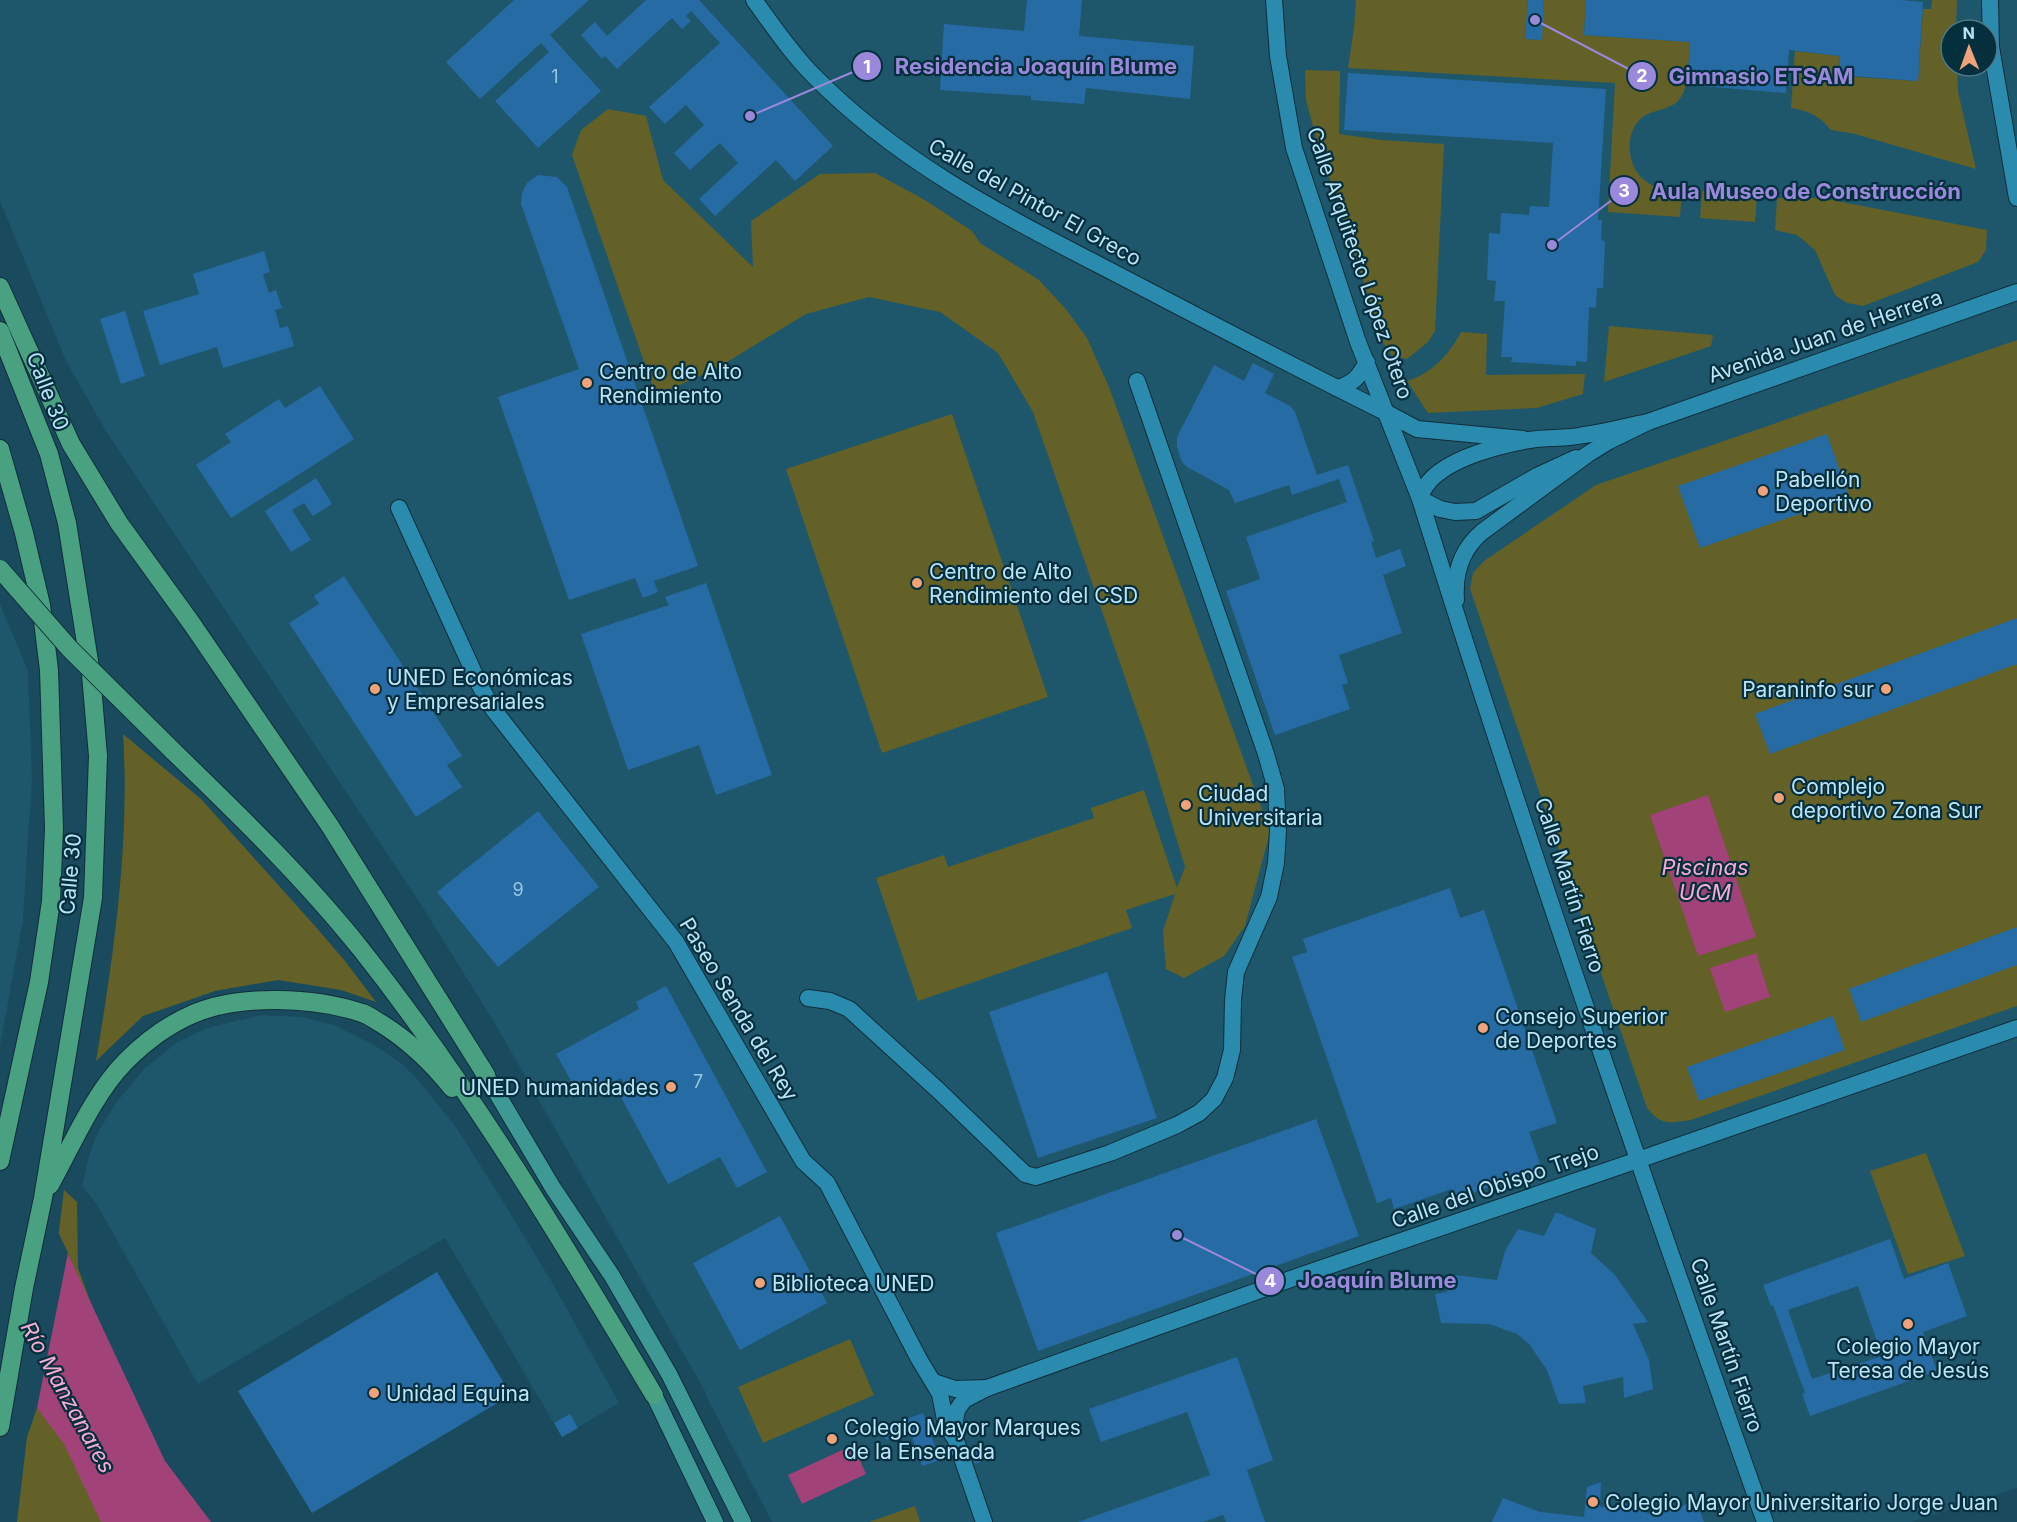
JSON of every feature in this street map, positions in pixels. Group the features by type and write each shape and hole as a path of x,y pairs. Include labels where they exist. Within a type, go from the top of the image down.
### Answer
{"highway":[{"path":"0,287 71,444 119,524 199,634 330,826 486,1075"},
{"name":"Calle 30","path":"0,331 49,454 67,523 91,674 98,756 93,898 43,1198 24,1288 0,1427"},
{"name":"Calle 30","path":"0,449 24,533 41,605 49,670 54,816 51,901 39,982 0,1161"},
{"path":"0,569 70,649 270,846 359,947 441,1054 595,1296 654,1395"},
{"path":"43,1198 98,1098 124,1062 154,1035 194,1013 243,1001 301,1000 364,1013 404,1038 440,1074 519,1175"}],"main road":[{"path":"486,1075 553,1188 612,1276 669,1374 743,1522"},
{"path":"654,1395 715,1522"}],"street":[{"name":"Calle del Pintor El Greco","path":"754,0 812,74 848,107 921,166 959,190 1042,236 1417,429 1530,440"},
{"name":"Calle Arquitecto López Otero","path":"1274,0 1278,56 1294,148 1367,363 1420,500"},
{"path":"1990,0 1991,46 2017,198"},
{"name":"Avenida Juan de Herrera","path":"1648,422 2017,292"},
{"path":"1337,388 1358,379 1367,363"},
{"path":"808,998 830,1001 849,1010 939,1091 1025,1174 1036,1177 1110,1153 1185,1121 1199,1113 1214,1099 1225,1078 1232,1050 1236,972 1269,897 1276,863 1278,831 1276,789 1266,754 1137,381"},
{"path":"1648,422 1537,476 1476,511 1455,512 1440,509 1420,500 1422,490 1429,482 1458,461 1488,450 1530,440 1584,436 1648,422"},
{"path":"1458,622 1455,592 1462,556 1470,543 1588,453"},
{"name":"Calle Martín Fierro","path":"1420,500 1458,622 1638,1160 1764,1522"},
{"name":"Paseo Senda del Rey","path":"399,508 480,686 493,709 676,942 803,1161 827,1183 919,1359 940,1394 945,1420 984,1522"},
{"name":"Calle del Obispo Trejo","path":"953,1436 957,1410 964,1401 987,1388 1302,1275 2017,1028"},
{"name":"Calle del Obispo Trejo","path":"933,1382 955,1389 987,1388"}],"shaded area":[{"name":"Ciudad Universitaria","path":"0,0 2017,0 2017,1488 1911,1522 772,1522 706,1393 497,1027 422,906 104,428 66,361 0,201"},
{"path":"1356,0 1528,0 1525,39 1541,40 1544,0 1586,0 1584,35 1690,42 1687,81 1682,95 1675,104 1644,116 1638,122 1630,138 1633,165 1643,179 1656,187 1682,190 1680,217 1608,212 1615,83 1348,68"},
{"path":"1932,0 1957,0 1956,18 1939,18 1939,78 1957,78 1958,92 1976,169 1855,134 1831,130 1814,115 1791,108 1795,51 1840,56 1839,76 1918,81 1923,9 1931,9"},
{"path":"1305,70 1340,71 1339,134 1381,140 1444,144 1435,331 1428,342 1407,359 1392,356 1383,342 1316,137 1306,100"},
{"path":"608,109 646,116 663,180 753,267 751,221 820,174 875,173 925,200 972,231 980,243 1039,280 1065,308 1087,338 1109,387 1270,832 1245,926 1224,956 1184,978 1166,969 1163,931 1175,894 1126,910 1132,928 918,1001 876,878 944,855 948,867 1094,818 1091,808 1144,790 1177,888 1185,867 1148,744 1033,412 998,353 940,312 869,297 806,314 719,367 656,396 572,155 581,130"},
{"path":"1702,191 1757,195 1755,222 1700,218"},
{"path":"1777,198 1821,198 1987,230 1986,250 1978,262 1863,306 1847,303 1835,295 1815,250 1797,235 1775,230"},
{"path":"1609,326 1713,335 1711,346 1604,382"},
{"path":"1461,332 1487,334 1486,375 1585,374 1583,394 1537,408 1428,413 1407,381 1416,378 1439,362"},
{"name":"Complejo deportivo Zona Sur","path":"2017,340 2017,1006 1691,1120 1666,1122 1657,1118 1647,1108 1470,589 1473,573 1484,561 1596,485"},
{"name":"Centro de Alto Rendimiento del CSD","path":"952,414 1048,697 882,753 786,469"},
{"path":"0,604 28,671 32,778 23,920 0,1046"},
{"path":"123,734 201,799 315,926 376,1002 341,990 278,980 215,991 143,1016 96,1061 119,898 125,775"},
{"path":"261,1015 303,1017 334,1025 379,1048 402,1064 418,1080 456,1127 501,1198 553,1284 619,1403 562,1437 445,1238 198,1384 96,1203 82,1186 89,1155 98,1132 116,1103 144,1069 176,1043 207,1028"},
{"path":"1926,1153 1965,1256 1908,1274 1870,1171"},
{"path":"64,1190 77,1202 78,1268 109,1352 165,1473 204,1522 17,1522 27,1437 37,1408"},
{"path":"850,1339 874,1395 763,1443 738,1387"},
{"path":"915,1506 920,1522 869,1522"}],"water":[{"name":"Piscinas UCM","path":"1708,795 1756,937 1698,956 1650,815"},
{"path":"1756,953 1770,997 1725,1012 1710,968"},
{"name":"Río Manzanares","path":"0,1109 165,1461 211,1522 101,1522 64,1444 0,1358"},
{"path":"853,1445 866,1474 802,1504 788,1475"}],"pier":[{"path":"0,1109 68,1253 37,1408 0,1358"}],"building":[{"path":"514,0 589,0 550,35 601,91 538,148 495,101 549,52 541,43 480,99 446,62"},
{"path":"646,0 699,0 833,146 795,181 776,160 715,216 699,199 738,163 720,143 690,170 674,153 704,125 686,105 665,124 649,107 720,43 691,11 686,16 691,21 682,29 672,18 617,69 605,56 602,59 581,35 595,22 607,36"},
{"path":"1027,0 1082,0 1079,36 1194,46 1190,99 1086,88 1084,104 1031,100 1031,96 940,90 944,24 1024,31"},
{"path":"1528,0 1544,0 1542,40 1525,39"},
{"path":"1586,0 1901,0 1923,2 1918,81 1839,75 1840,56 1789,50 1786,93 1687,85 1690,42 1584,35"},
{"path":"1348,73 1606,89 1598,220 1602,220 1601,240 1605,241 1603,288 1597,288 1596,308 1589,307 1587,362 1576,361 1576,366 1511,362 1512,357 1501,357 1505,301 1494,301 1496,281 1487,280 1489,233 1500,234 1501,213 1529,215 1530,206 1549,207 1553,143 1344,130"},
{"name":"Centro de Alto Rendimiento","path":"538,175 557,177 567,187 698,566 654,581 658,592 643,598 635,578 569,600 498,397 579,369 521,204 522,193 527,183"},
{"path":"264,251 270,272 263,274 269,293 276,290 282,308 275,310 280,328 288,326 294,346 223,368 217,347 160,365 143,311 199,294 193,274"},
{"path":"125,311 145,376 121,384 100,319"},
{"path":"1253,363 1274,374 1265,393 1290,406 1295,412 1317,475 1348,465 1374,541 1371,542 1376,558 1400,549 1406,566 1383,575 1402,633 1339,655 1348,683 1342,685 1350,709 1275,735 1226,591 1260,579 1246,537 1347,502 1339,479 1292,495 1289,485 1235,503 1229,490 1182,462 1177,447 1177,437 1214,365 1244,381"},
{"path":"320,386 354,439 231,518 196,465 231,442 225,434 279,399 285,408"},
{"name":"Pabellón Deportivo","path":"1827,434 1849,497 1700,548 1678,486"},
{"path":"316,478 332,504 313,516 304,503 292,510 311,540 291,552 265,511"},
{"name":"UNED Económicas y Empresariales","path":"344,576 462,756 447,765 462,787 416,817 289,623 319,604 314,596"},
{"path":"706,583 772,775 716,795 699,745 628,770 581,634 669,605 665,597"},
{"name":"Paraninfo sur","path":"2017,618 2017,664 1770,754 1755,714"},
{"path":"538,811 599,887 498,967 437,892"},
{"path":"1450,888 1460,918 1484,910 1557,1123 1529,1132 1542,1169 1455,1199 1452,1189 1394,1209 1391,1198 1377,1203 1292,957 1307,952 1303,939"},
{"path":"2017,927 2017,965 1861,1022 1849,989"},
{"path":"1107,972 1157,1118 1038,1158 989,1012"},
{"name":"UNED humanidades","path":"666,986 767,1172 737,1188 720,1157 668,1184 617,1090 625,1085 621,1078 581,1099 556,1054 639,1009 636,1002"},
{"path":"1833,1016 1845,1050 1699,1101 1687,1067"},
{"path":"1316,1119 1359,1236 1038,1351 996,1233"},
{"path":"1556,1212 1596,1229 1591,1253 1615,1275 1648,1322 1633,1324 1649,1360 1653,1389 1624,1398 1623,1377 1583,1386 1586,1403 1559,1404 1547,1370 1529,1344 1517,1334 1489,1324 1441,1323 1435,1294 1447,1292 1446,1274 1497,1280 1505,1251 1518,1229 1544,1236"},
{"name":"Biblioteca UNED","path":"780,1216 827,1303 740,1350 693,1263"},
{"name":"Colegio Mayor Teresa de Jesús","path":"1890,1239 1904,1279 1948,1263 1967,1316 1923,1332 1937,1371 1810,1416 1802,1394 1805,1393 1773,1305 1771,1306 1763,1285","holes":["1858,1286 1882,1356 1812,1379 1788,1310"]},
{"name":"Unidad Equina","path":"437,1272 511,1395 312,1513 238,1391"},
{"path":"1237,1357 1273,1460 1247,1470 1265,1522 1226,1522 1223,1515 1203,1522 1078,1522 1210,1475 1187,1412 1101,1442 1089,1409"},
{"path":"923,1413 940,1460 922,1466 910,1431 886,1440 882,1428"},
{"path":"570,1414 578,1428 562,1437 554,1423"},
{"path":"976,1451 981,1462 975,1464 970,1453"},
{"name":"Colegio Mayor Universitario Jorge Juan","path":"1601,1482 1600,1507 1647,1503 1647,1514 1677,1508 1696,1500 1704,1522 1492,1522 1503,1498 1540,1512 1584,1517 1587,1487"}],"place":[{"name":"Gimnasio ETSAM","path":"1535,20"},
{"name":"Residencia Joaquín Blume","path":"750,116"},
{"name":"Aula Museo de Construcción","path":"1552,245"},
{"name":"Centro de Alto Rendimiento","path":"587,383"},
{"name":"Pabellón Deportivo","path":"1763,491"},
{"name":"Centro de Alto Rendimiento del CSD","path":"917,583"},
{"name":"UNED Económicas y Empresariales","path":"375,689"},
{"name":"Paraninfo sur","path":"1886,689"},
{"name":"Complejo deportivo Zona Sur","path":"1779,798"},
{"name":"Ciudad Universitaria","path":"1186,805"},
{"name":"Consejo Superior de Deportes","path":"1483,1028"},
{"name":"UNED humanidades","path":"671,1087"},
{"name":"Joaquín Blume","path":"1177,1235"},
{"name":"Biblioteca UNED","path":"760,1283"},
{"name":"Colegio Mayor Teresa de Jesús","path":"1908,1324"},
{"name":"Unidad Equina","path":"374,1393"},
{"name":"Colegio Mayor Marques de la Ensenada","path":"832,1439"},
{"name":"Colegio Mayor Universitario Jorge Juan","path":"1593,1502"}]}
